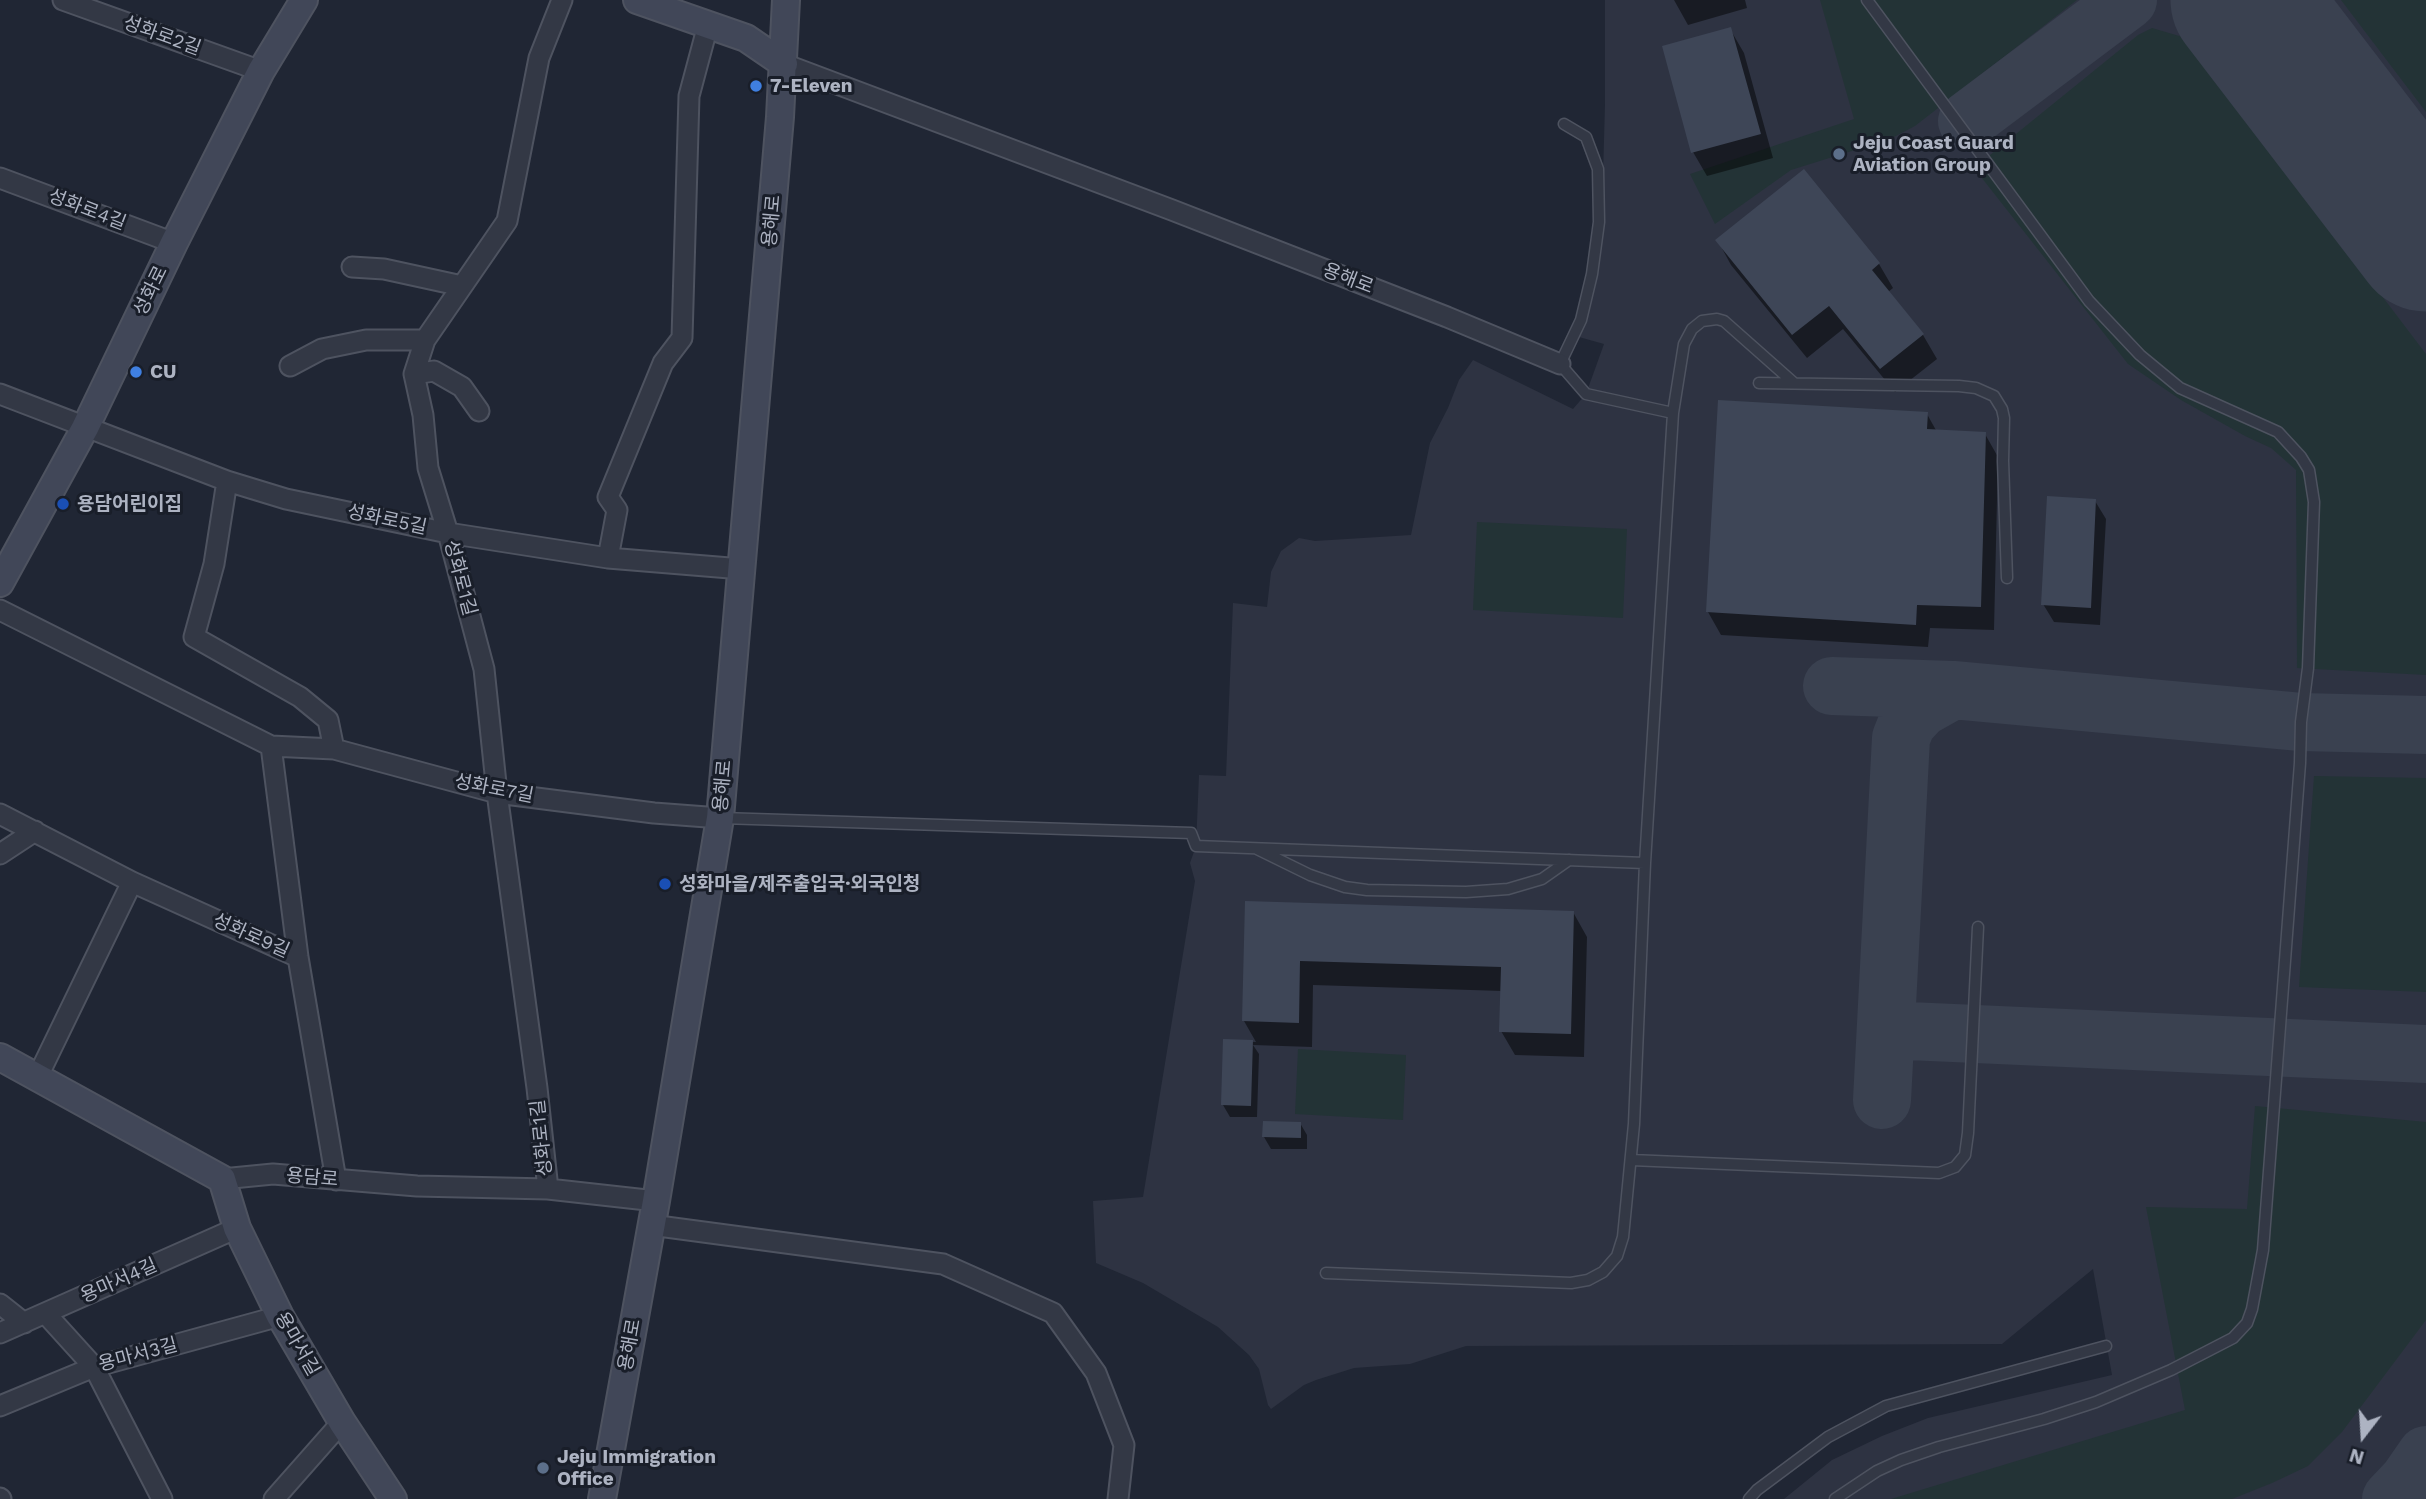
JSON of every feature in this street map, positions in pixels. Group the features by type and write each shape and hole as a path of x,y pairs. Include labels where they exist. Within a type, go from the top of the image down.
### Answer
{"main road":[{"name":"성화로","path":"0,583 85,428 261,71 304,0"},
{"path":"637,0 746,38 784,64"},
{"name":"용해로","path":"602,1499 720,818 784,64 786,0"},
{"path":"0,1057 222,1179"},
{"name":"용마서길","path":"222,1179 237,1228 280,1316 342,1422 393,1499"}],"street":[{"name":"성화로2길","path":"63,0 261,71"},
{"path":"479,411 461,387 434,371 414,374 425,340 507,221 539,58 562,0"},
{"path":"608,558 617,510 608,497 663,363 682,338 688,96 708,25"},
{"name":"용해로","path":"784,64 1185,215 1560,364"},
{"name":"성화로4길","path":"0,178 174,243"},
{"path":"352,267 384,269 462,286"},
{"path":"290,366 322,349 366,340 425,340"},
{"name":"성화로1길","path":"414,374 423,415 428,468 449,533 484,669 497,793 548,1189"},
{"name":"성화로5길","path":"0,394 227,481 286,499 449,533 608,558 742,569"},
{"path":"227,481 214,564 194,637 300,697 328,720 334,749"},
{"name":"성화로7길","path":"0,610 271,746 334,749 497,793 654,813 720,818"},
{"path":"271,746 298,957"},
{"name":"성화로9길","path":"0,814 132,882 298,957 335,1180"},
{"path":"0,854 35,831"},
{"path":"38,1076 132,882"},
{"name":"용담로","path":"222,1179 273,1174 417,1186 548,1189 653,1213 943,1264 1053,1313 1096,1373 1124,1445 1118,1499"},
{"name":"용마서4길","path":"0,1333 237,1228"},
{"path":"0,1304 24,1323"},
{"path":"47,1314 94,1367 162,1499"},
{"name":"용마서3길","path":"0,1406 94,1367 280,1316"},
{"path":"274,1499 342,1422"}],"lane":[{"path":"1835,1499 1877,1471 1901,1460 2095,1402 2171,1370 2232,1339 2247,1323 2263,1250 2301,722 2308,668 2314,502 2309,470 2278,432 2180,388 2140,355 2089,301 1867,0"},
{"path":"1560,364 1581,320 1592,274 1599,222 1598,169 1586,137 1564,124"},
{"path":"1326,1273 1571,1283 1588,1280 1604,1272 1617,1255 1622,1237 1631,1160 1645,863 1673,413 1684,344 1692,329 1702,321 1724,321 1794,383"},
{"name":"용해로","path":"1560,364 1586,394 1673,413"},
{"path":"1759,383 1959,386 1976,388 1994,396 2004,418 2007,578"},
{"path":"720,818 1191,834 1196,846 1645,863"},
{"path":"1257,849 1310,876 1345,887 1379,891 1466,892 1508,889 1542,879 1569,860"},
{"path":"1631,1160 1939,1173 1955,1167 1965,1155 1968,1133 1978,927"},
{"path":"1749,1499 1757,1490 1828,1437 1886,1406 2106,1346"}],"shaded area":[{"path":"1605,0 2426,0 2426,1499 1784,1499 1832,1460 1928,1418 2112,1375 2093,1269 2002,1344 1466,1346 1410,1364 1354,1368 1316,1380 1304,1385 1271,1409 1259,1369 1249,1355 1218,1327 1143,1283 1096,1263 1093,1201 1143,1197 1195,881 1190,863 1196,846 1199,775 1226,776 1233,603 1267,607 1271,572 1281,551 1299,538 1315,541 1411,535 1430,443 1459,380 1473,360 1573,409 1586,394 1604,344 1579,337 1595,277 1602,212"},
{"path":"1820,0 2077,0 1915,126 1890,139 1791,170 1715,224 1690,174 1854,119"},
{"path":"2341,0 2426,0 2426,112"},
{"path":"2152,28 2186,38 2426,354 2426,675 2297,668 2296,470 2271,448 2181,400 2128,364 1974,168 2138,35"},
{"path":"1477,522 1627,529 1623,618 1473,610"},
{"path":"2314,776 2426,778 2426,992 2299,987"},
{"path":"1298,1049 1406,1055 1403,1120 1295,1114"},
{"path":"2255,1106 2426,1122 2426,1320 2342,1432 2308,1466 2232,1499 1891,1499 2185,1410 2146,1207 2247,1209"}],"building":[{"path":"1731,27 1761,134 1691,153 1662,46"},
{"path":"1804,169 1880,263 1872,270 1924,334 1880,369 1829,306 1792,335 1715,240"},
{"path":"1718,400 1928,412 1927,429 1986,432 1981,607 1917,605 1916,625 1706,612"},
{"path":"2047,496 2096,499 2091,608 2041,605"},
{"path":"1245,901 1574,911 1571,1034 1499,1032 1501,967 1300,961 1299,1023 1242,1021"},
{"path":"1223,1039 1253,1040 1251,1106 1221,1105"},
{"path":"1263,1121 1301,1122 1301,1138 1262,1137"}],"taxiway":[{"path":"1967,121 2128,0"},
{"path":"1832,686 1953,690 2301,722 2426,725"},
{"path":"1882,1100 1901,738 1907,723 1921,708 1953,690"},
{"path":"1886,1030 2426,1054"},
{"path":"2391,1499 2426,1455"}],"runway":[{"path":"2243,0 2426,239"}],"place":[{"name":"7-Eleven","path":"756,86"},
{"name":"Jeju Coast Guard Aviation Group","path":"1839,154"},
{"name":"CU","path":"136,372"},
{"name":"용담어린이집","path":"63,504"},
{"name":"성화마을/제주출입국·외국인청","path":"665,884"},
{"name":"Jeju Immigration Office","path":"543,1468"}]}
